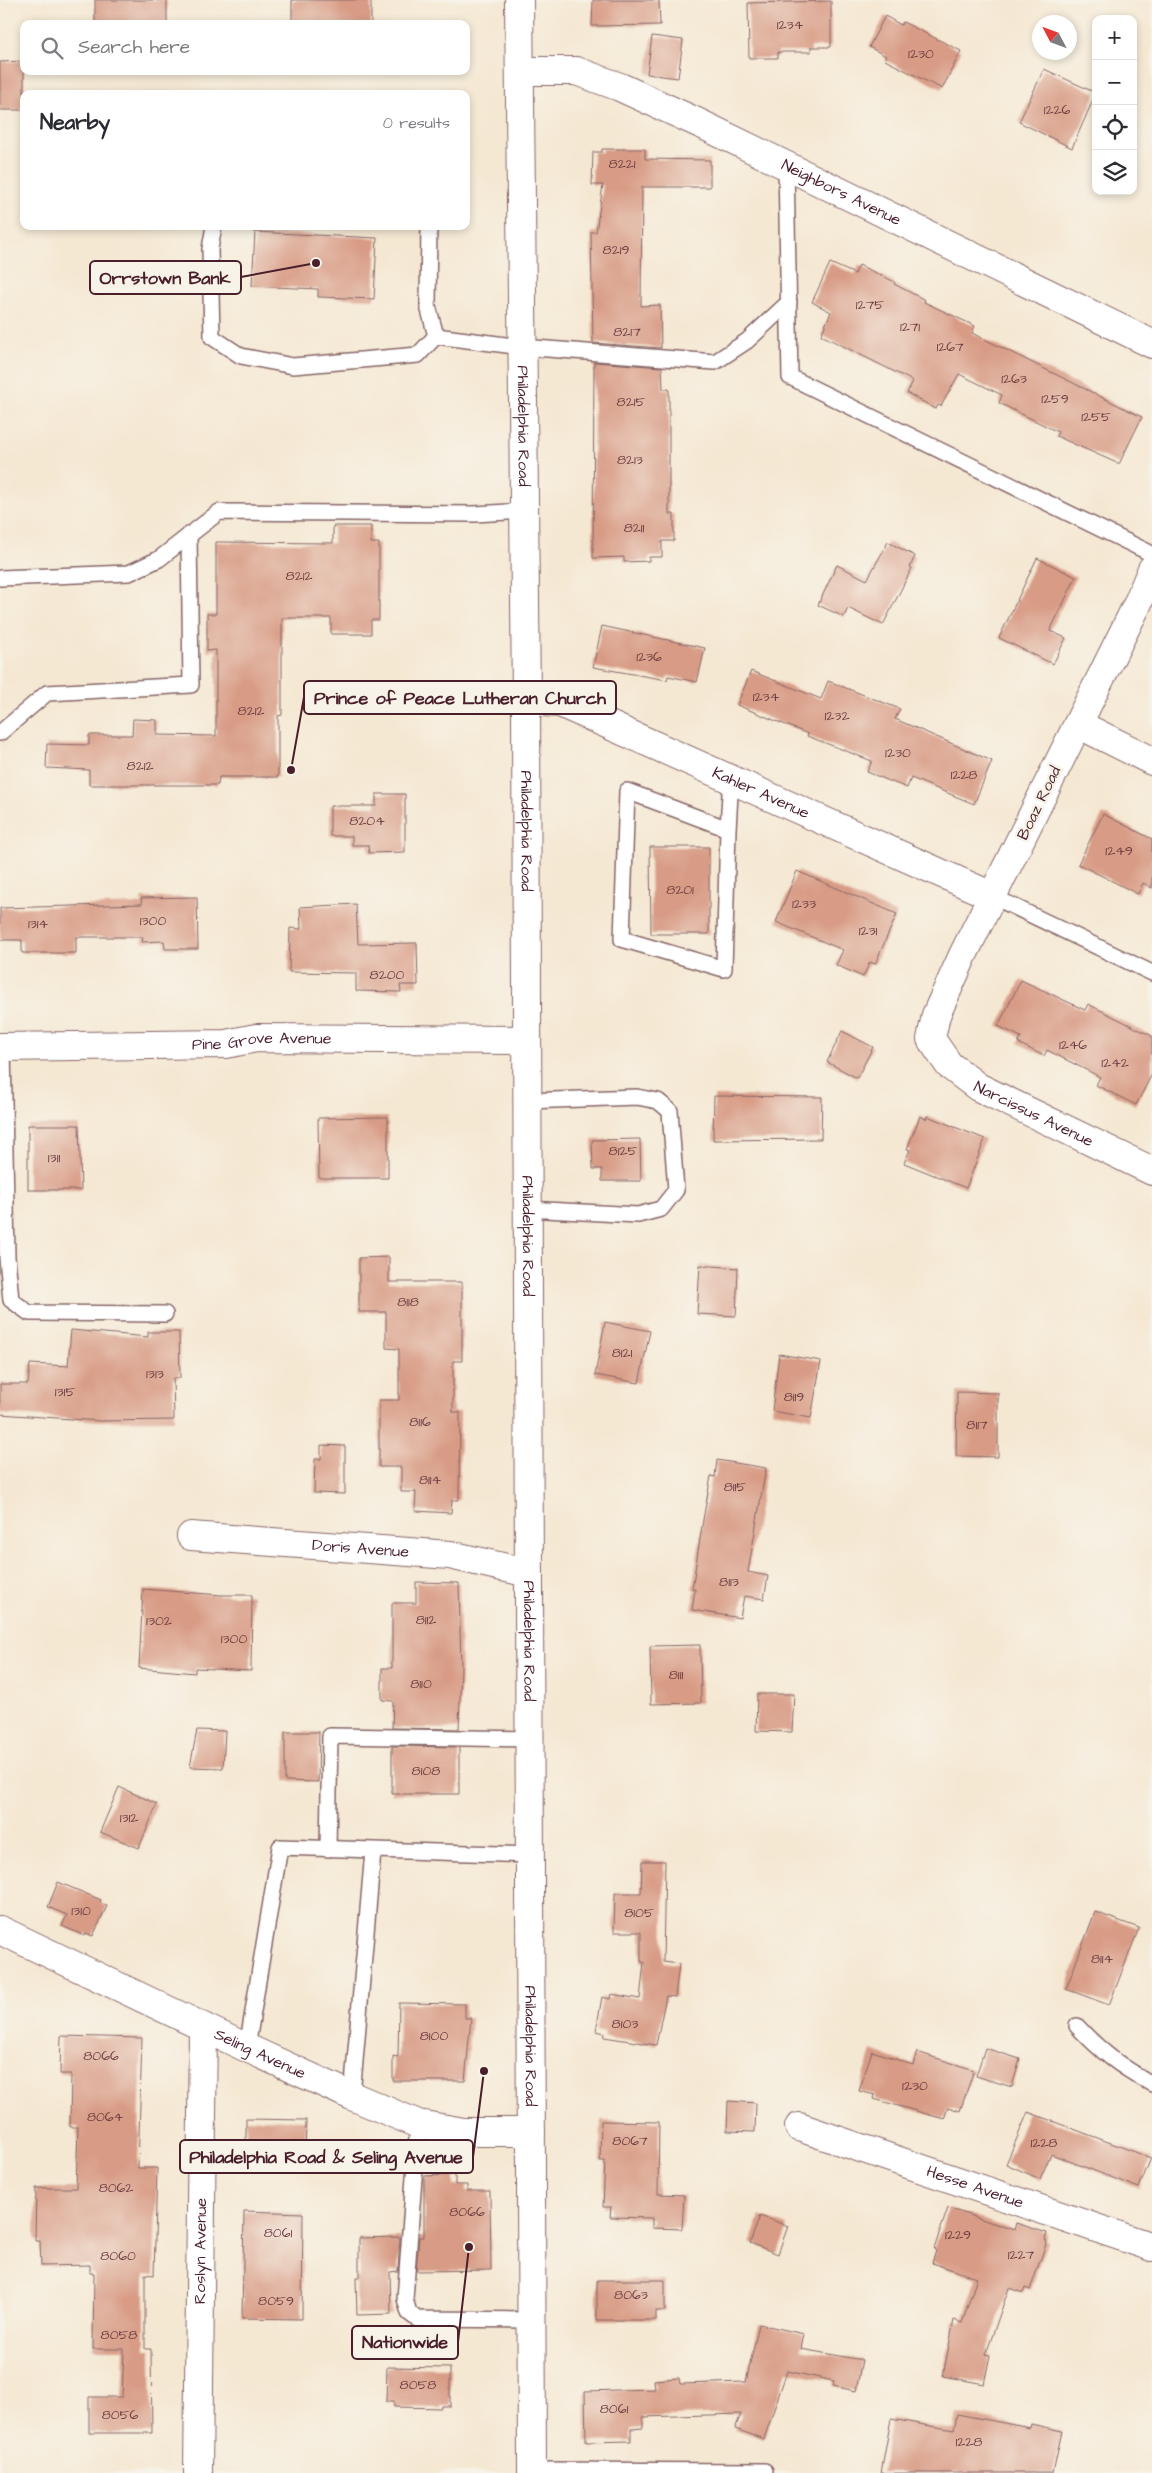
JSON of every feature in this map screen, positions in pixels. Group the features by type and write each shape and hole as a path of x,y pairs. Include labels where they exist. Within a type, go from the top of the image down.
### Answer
{"street":[{"name":"Philadelphia Road","path":"519,0 526,701 526,1209 532,2471"},
{"name":"Neighbors Avenue","path":"520,71 576,71 620,87 1152,344"},
{"name":"Boaz Road","path":"931,1039 936,1015 992,896 1137,605 1152,569"},
{"name":"Kahler Avenue","path":"526,701 560,703 992,896"},
{"path":"1078,724 1152,761"},
{"name":"Pine Grove Avenue","path":"1,1047 226,1044 256,1038 526,1040"},
{"name":"Narcissus Avenue","path":"931,1039 949,1065 978,1086 1152,1171"},
{"name":"Doris Avenue","path":"191,1536 450,1555 529,1572"},
{"name":"Seling Avenue","path":"0,1930 247,2048 418,2124 464,2132 531,2132"},
{"name":"Roslyn Avenue","path":"198,2473 203,2027"},
{"name":"Hesse Avenue","path":"799,2127 1152,2247"}],"lane":[{"path":"786,166 790,377 1152,554"},
{"path":"213,230 210,249 212,337 241,356 293,366 418,355 436,336"},
{"path":"429,230 428,306 436,336"},
{"path":"436,336 522,347 716,362 748,341 789,302"},
{"path":"0,578 129,573 159,559 219,512 475,514 524,511"},
{"path":"0,732 47,693 191,685 189,535"},
{"path":"728,829 627,791 622,939 724,969 731,778"},
{"path":"992,896 1152,974"},
{"path":"1,1047 7,1257 11,1300 29,1313 164,1314"},
{"path":"526,1101 637,1097 658,1101 670,1111 676,1190 661,1209 638,1215 526,1209"},
{"path":"328,1849 330,1736 530,1739"},
{"path":"247,2048 280,1848 530,1855"},
{"path":"352,2096 372,1851"},
{"path":"1077,2026 1097,2048 1118,2065 1152,2084"},
{"path":"418,2124 405,2299 409,2313 417,2319 531,2320"},
{"path":"532,2471 765,2471"}],"building":[{"path":"95,0 167,0 167,20 95,20"},
{"path":"292,0 371,0 371,20 292,20"},
{"path":"593,0 659,0 660,25 592,26"},
{"path":"831,1 831,47 811,47 811,52 778,52 778,58 749,58 748,3"},
{"path":"885,16 901,25 903,22 961,51 942,89 885,60 886,56 869,47"},
{"path":"652,36 683,40 678,78 647,74"},
{"path":"20,61 20,75 24,75 24,90 20,90 20,110 0,110 0,62"},
{"path":"1044,69 1092,91 1092,102 1072,148 1019,122"},
{"path":"602,149 645,149 645,159 710,160 710,187 642,187 641,306 660,305 661,348 593,343 591,232 596,232 603,185 592,185 593,152 602,152"},
{"path":"255,232 377,238 374,299 318,297 318,289 252,286"},
{"path":"830,263 855,274 859,265 895,282 894,284 925,300 924,302 975,326 972,333 1142,417 1119,464 1056,436 1058,432 999,403 1002,395 959,374 941,406 938,405 936,409 907,393 913,381 821,335 831,312 812,302"},
{"path":"594,362 662,367 663,389 669,389 669,514 674,514 674,541 662,541 662,557 649,557 649,561 624,562 624,557 593,558"},
{"path":"333,526 371,526 371,543 379,543 379,620 371,620 371,634 331,634 331,618 282,618 282,715 278,716 278,777 219,777 218,785 89,785 89,770 46,768 47,744 89,745 89,735 132,735 133,719 157,720 157,735 216,736 216,650 207,651 207,614 216,614 216,542 333,543"},
{"path":"888,542 915,556 910,567 912,568 883,625 848,608 844,617 818,605 837,565 867,580"},
{"path":"1037,558 1076,577 1050,631 1066,638 1053,664 999,638"},
{"path":"602,626 705,648 697,682 668,676 667,680 593,667"},
{"path":"751,671 821,699 828,681 900,709 895,719 992,761 974,804 911,778 907,788 867,772 872,761 807,736 808,734 737,705"},
{"path":"376,794 405,794 405,852 369,853 368,845 352,845 352,836 330,836 330,806 376,806"},
{"path":"1103,814 1152,839 1152,888 1143,883 1138,894 1078,864"},
{"path":"650,847 709,847 709,934 651,934"},
{"path":"797,871 897,914 875,964 870,962 863,977 836,965 843,950 776,922"},
{"path":"197,897 198,949 165,949 164,941 142,942 143,937 76,937 76,953 22,953 22,940 0,940 0,908 142,904 141,898"},
{"path":"356,904 358,944 417,943 418,985 400,985 401,992 356,991 356,973 289,972 290,928 301,929 300,907"},
{"path":"1021,980 1085,1010 1088,1004 1152,1036 1152,1074 1136,1105 1096,1085 1100,1077 1047,1050 1044,1056 1018,1043 1021,1037 998,1026"},
{"path":"842,1031 873,1047 857,1078 827,1062"},
{"path":"714,1096 822,1097 821,1139 713,1140"},
{"path":"920,1116 926,1119 927,1116 985,1139 966,1188 904,1163 910,1150 907,1149"},
{"path":"388,1117 388,1178 319,1178 318,1118"},
{"path":"28,1125 79,1125 81,1190 28,1190"},
{"path":"640,1139 641,1181 602,1181 602,1169 593,1169 592,1140"},
{"path":"389,1257 389,1282 462,1282 462,1361 453,1361 453,1412 460,1412 459,1500 452,1500 451,1513 415,1511 416,1492 401,1492 401,1467 379,1467 379,1400 399,1400 399,1349 386,1348 386,1312 359,1312 359,1258"},
{"path":"700,1265 738,1268 736,1316 697,1314"},
{"path":"605,1322 650,1331 639,1383 595,1375"},
{"path":"71,1330 148,1337 148,1332 179,1332 180,1378 173,1378 174,1420 100,1421 0,1414 0,1384 28,1384 30,1364 68,1366"},
{"path":"779,1354 821,1361 811,1418 772,1411"},
{"path":"957,1392 998,1393 998,1457 956,1456"},
{"path":"321,1445 345,1446 345,1494 314,1493 315,1459 321,1459"},
{"path":"717,1460 766,1468 748,1572 768,1576 764,1599 744,1596 740,1618 692,1610 695,1589 692,1589 703,1520 711,1476 715,1477"},
{"path":"416,1582 459,1583 461,1669 459,1729 392,1728 393,1701 382,1700 382,1668 392,1668 392,1603 416,1603"},
{"path":"143,1589 221,1595 252,1595 251,1671 195,1668 195,1673 139,1668"},
{"path":"700,1645 701,1703 651,1704 650,1646"},
{"path":"757,1694 794,1694 792,1732 756,1731"},
{"path":"197,1730 225,1731 223,1768 190,1767"},
{"path":"285,1732 319,1732 318,1782 285,1781"},
{"path":"392,1746 459,1747 459,1794 392,1794"},
{"path":"119,1787 157,1804 139,1848 100,1832"},
{"path":"642,1861 665,1861 663,1962 679,1964 675,1997 666,1996 656,2045 604,2037 605,2033 596,2031 602,1997 610,1999 611,1994 640,1999 644,1962 641,1962 641,1932 614,1932 615,1893 641,1893"},
{"path":"58,1882 101,1900 100,1903 107,1906 93,1936 86,1933 85,1936 62,1926 67,1915 48,1907"},
{"path":"1095,1912 1139,1928 1109,2005 1066,1989"},
{"path":"399,2003 465,2004 465,2018 471,2018 465,2081 393,2081 393,2056 398,2057"},
{"path":"61,2036 142,2038 138,2168 157,2168 154,2275 145,2274 145,2349 151,2349 152,2433 89,2433 89,2397 122,2397 124,2349 93,2349 94,2273 90,2273 90,2265 41,2266 40,2241 35,2241 36,2188 76,2188 78,2127 70,2127 71,2074 60,2074"},
{"path":"985,2048 1020,2059 1012,2087 976,2076"},
{"path":"872,2051 913,2065 917,2052 974,2070 960,2111 948,2107 944,2119 874,2099 875,2095 859,2091"},
{"path":"728,2101 756,2103 755,2132 727,2131"},
{"path":"1028,2112 1151,2158 1139,2188 1051,2154 1040,2179 1006,2164"},
{"path":"246,2119 306,2120 305,2159 246,2158"},
{"path":"601,2121 659,2122 658,2194 684,2195 682,2229 652,2228 652,2218 610,2217 611,2207 603,2207 605,2161 600,2161"},
{"path":"455,2175 455,2185 467,2185 467,2191 490,2191 491,2270 416,2271 419,2237 424,2237 424,2176"},
{"path":"948,2208 1014,2230 1016,2223 1047,2233 1045,2240 1047,2241 1030,2290 1025,2288 1023,2293 1009,2288 986,2354 990,2355 984,2384 943,2376 954,2320 962,2323 977,2278 932,2263 936,2251 934,2249"},
{"path":"244,2211 303,2213 302,2319 242,2318"},
{"path":"760,2216 788,2226 778,2254 750,2243"},
{"path":"400,2237 398,2271 390,2272 391,2314 357,2315 356,2278 359,2278 359,2238"},
{"path":"597,2280 665,2280 665,2311 656,2311 656,2320 597,2320"},
{"path":"759,2324 804,2334 801,2349 862,2360 856,2391 833,2386 834,2381 787,2371 764,2439 735,2429 741,2414 643,2417 643,2428 631,2429 631,2441 586,2442 585,2391 655,2389 654,2380 679,2378 680,2384 746,2382"},
{"path":"387,2367 450,2368 450,2406 441,2406 441,2408 394,2407 394,2402 386,2402"},
{"path":"957,2414 1030,2428 1031,2424 1062,2431 1053,2473 881,2473 891,2419 954,2430"}],"place":[{"name":"Orrstown Bank","path":"316,263"},
{"name":"Prince of Peace Lutheran Church","path":"291,770"},
{"name":"Philadelphia Road & Seling Avenue","path":"484,2071"},
{"name":"Nationwide","path":"469,2247"}]}
